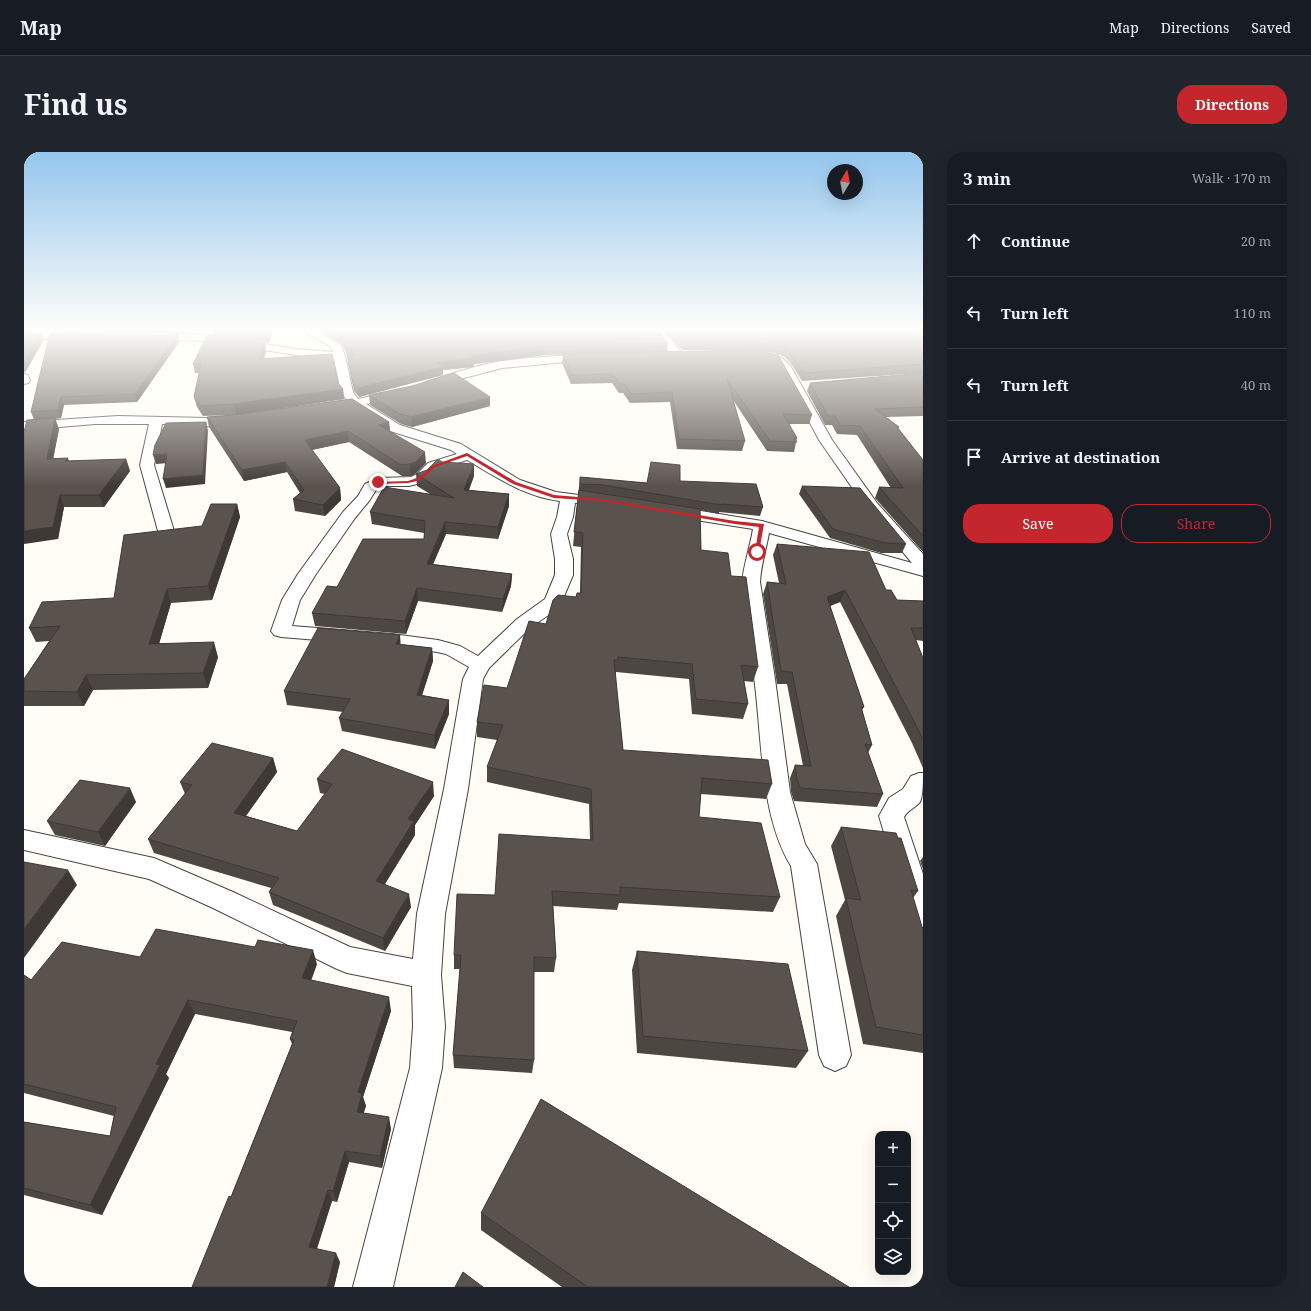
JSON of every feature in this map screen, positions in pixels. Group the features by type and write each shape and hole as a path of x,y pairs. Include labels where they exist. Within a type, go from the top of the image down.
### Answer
{"street":[{"path":"345,381 347,392 355,404 395,428 456,447 515,483 538,492 568,498 595,500"},
{"path":"420,387 440,381"},
{"path":"794,381 826,440 872,506 923,565"},
{"path":"798,387 813,386"},
{"path":"315,409 355,404 408,391"},
{"path":"24,426 91,420 196,422 252,418"},
{"path":"156,421 147,465 166,530"},
{"path":"467,455 433,466 416,480 408,482 378,482 370,486 364,498 349,515 307,574 291,600 281,631 392,640 438,646 453,650 480,665"},
{"path":"373,1287 426,1068 429,1026 426,975 431,914 456,789 473,679 480,665 524,623 544,610 553,601 564,575 564,559 559,534 565,517 568,498"},
{"path":"657,509 735,523 762,526 796,537 923,571"},
{"path":"762,526 757,552 752,566 751,582 765,679 778,792 793,847 804,864 835,1055"},
{"path":"923,782 919,782 912,796 898,805 891,816 923,915"},
{"path":"24,840 154,869 223,900 347,960 426,975"}],"building":[{"path":"38,381 144,381 135,394 61,397 58,410 31,412"},
{"path":"197,381 338,381 343,389 234,404 200,406 194,397"},
{"path":"353,381 386,381 358,388"},
{"path":"428,381 466,381 490,397 411,417 400,414 369,395"},
{"path":"618,381 728,381 745,441 679,439 672,392 631,394 625,384 620,384"},
{"path":"728,381 793,381 812,415 783,414 797,438 794,438 797,442 770,441"},
{"path":"833,381 923,381 923,407 875,409 899,427 897,427 923,460 923,536 879,487 903,488 860,426 840,425 835,416 828,416 810,383"},
{"path":"352,399 389,422 379,425 425,452 416,462 401,465 348,431 305,440 340,488 323,505 293,499 304,490 285,462 242,470 207,417 234,415"},
{"path":"55,418 47,459 68,458 65,461 126,459 99,495 60,495 53,527 24,531 24,432 27,420"},
{"path":"206,422 203,475 163,479 167,454 153,455 155,445 166,423"},
{"path":"438,459 442,462 474,464 464,490 509,494 498,527 445,522 427,564 512,574 503,599 417,588 405,621 312,613 327,586 337,587 363,539 424,539 425,521 370,512 384,487 454,498 416,474 427,470"},
{"path":"651,462 680,465 680,481 756,484 763,507 721,505 603,485 580,484 580,477 647,483"},
{"path":"802,486 860,488 906,544 885,543 833,529"},
{"path":"579,490 700,509 701,550 728,553 731,576 746,577 758,667 741,665 748,704 696,699 692,664 618,657 618,660 614,660 623,750 768,760 772,784 702,778 699,817 761,823 780,897 620,887 620,895 552,891 556,958 534,957 534,1060 453,1055 461,955 454,955 457,894 495,895 499,834 593,840 591,789 487,767 503,725 477,722 484,685 507,688 529,621 546,624 553,600 558,595 576,597 577,593 581,593 583,533 574,532"},
{"path":"211,504 237,504 208,586 167,589 149,644 214,642 203,673 86,675 77,692 24,691 24,679 60,626 29,628 42,602 114,598 124,535 202,526"},
{"path":"777,544 869,552 886,590 891,590 897,600 923,601 923,628 911,628 923,658 923,740 845,590 827,597 864,707 861,707 872,745 865,744 883,794 800,788 795,765 811,766 792,672 781,671 767,582 786,584"},
{"path":"318,628 400,635 396,644 432,648 417,695 449,700 434,735 339,718 350,699 284,691"},
{"path":"212,743 273,758 234,813 297,831 332,784 317,779 342,749 433,782 408,819 414,821 376,881 409,894 383,938 269,892 279,878 148,839 192,785 180,782"},
{"path":"80,780 130,788 98,832 47,821"},
{"path":"841,827 896,833 898,838 901,838 918,891 911,890 923,930 923,1035 876,1027 846,898 861,900"},
{"path":"24,862 68,870 24,929"},
{"path":"156,929 255,947 258,940 313,950 302,978 389,997 358,1092 362,1094 357,1112 389,1117 380,1156 345,1151 333,1191 328,1190 309,1247 336,1253 327,1287 192,1287 229,1196 231,1197 294,1040 290,1039 297,1021 188,1000 156,1064 160,1065 90,1205 24,1188 24,1122 110,1136 116,1107 24,1084 24,975 31,980 62,942 140,957"},
{"path":"637,951 788,964 808,1051 643,1036"},
{"path":"541,1099 849,1287 588,1287 481,1213"},
{"path":"463,1272 483,1287 455,1287"}],"route":[{"path":"378,482 408,482 416,480 433,466 467,455 515,483 538,492 554,496 602,500 735,523 762,526 757,552"}]}
